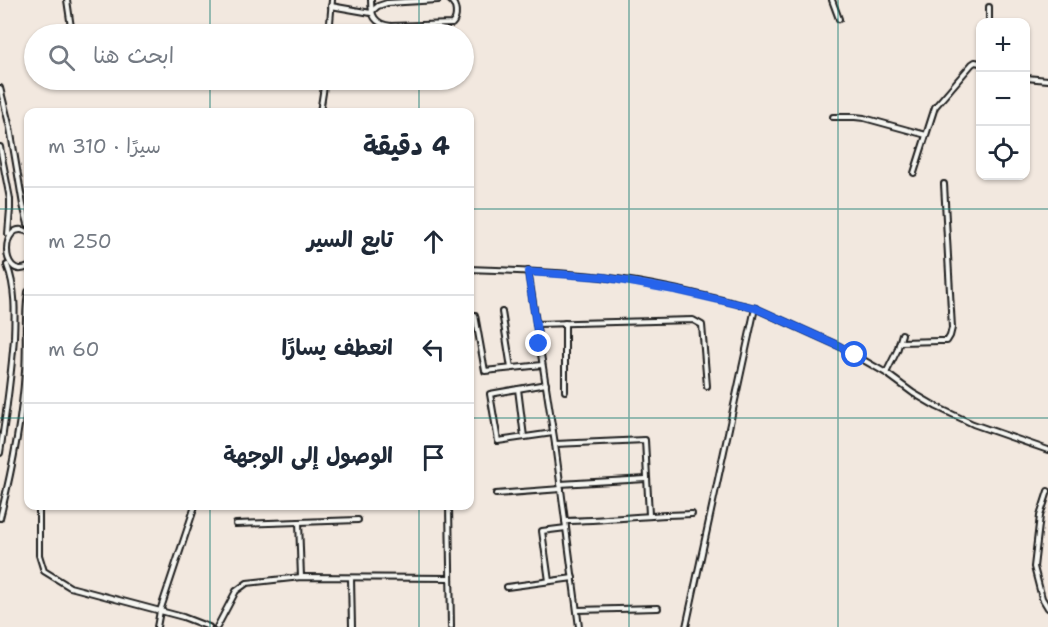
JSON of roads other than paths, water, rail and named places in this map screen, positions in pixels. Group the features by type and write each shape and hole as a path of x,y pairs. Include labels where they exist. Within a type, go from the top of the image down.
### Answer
{"lane":[{"path":"67,0 71,24"},
{"path":"330,24 332,0"},
{"path":"350,0 351,8"},
{"path":"371,0 371,13"},
{"path":"371,13 378,6 387,3 438,0"},
{"path":"450,0 455,6 455,19 452,24"},
{"path":"831,0 839,19"},
{"path":"332,6 371,13 383,24"},
{"path":"989,6 989,18"},
{"path":"914,173 935,107 972,64 976,64"},
{"path":"1030,78 1048,80"},
{"path":"0,88 10,128 24,209"},
{"path":"321,108 323,90"},
{"path":"833,117 864,118 926,135"},
{"path":"0,147 10,199 8,234"},
{"path":"900,342 947,341 950,336 952,328 944,184"},
{"path":"2,242 8,234 16,230 24,230"},
{"path":"0,453 12,370 15,315 12,283 5,263 18,269 24,268"},
{"path":"474,269 603,277 755,308 839,346 886,373 937,407 973,424 1048,450"},
{"path":"528,272 555,444 579,627"},
{"path":"686,627 755,308"},
{"path":"502,312 511,368"},
{"path":"475,315 485,371 542,364"},
{"path":"536,324 693,320 702,325 706,386"},
{"path":"565,323 565,391"},
{"path":"886,373 897,351 902,334"},
{"path":"0,518 9,480 24,379"},
{"path":"546,384 490,394 498,441 553,433"},
{"path":"518,389 524,437"},
{"path":"555,444 645,441 649,515"},
{"path":"560,483 647,479"},
{"path":"496,495 561,489"},
{"path":"1048,491 1040,516 1034,567 1042,598 1048,608"},
{"path":"39,510 39,555 44,571 70,587 183,617 209,627"},
{"path":"157,627 160,611 194,510"},
{"path":"449,510 451,627"},
{"path":"566,521 692,514"},
{"path":"236,524 358,520"},
{"path":"299,522 301,577"},
{"path":"549,581 542,531 566,528"},
{"path":"217,627 236,591 247,583 301,577 450,578"},
{"path":"351,578 352,627"},
{"path":"507,587 573,578"},
{"path":"577,610 658,608"}]}
